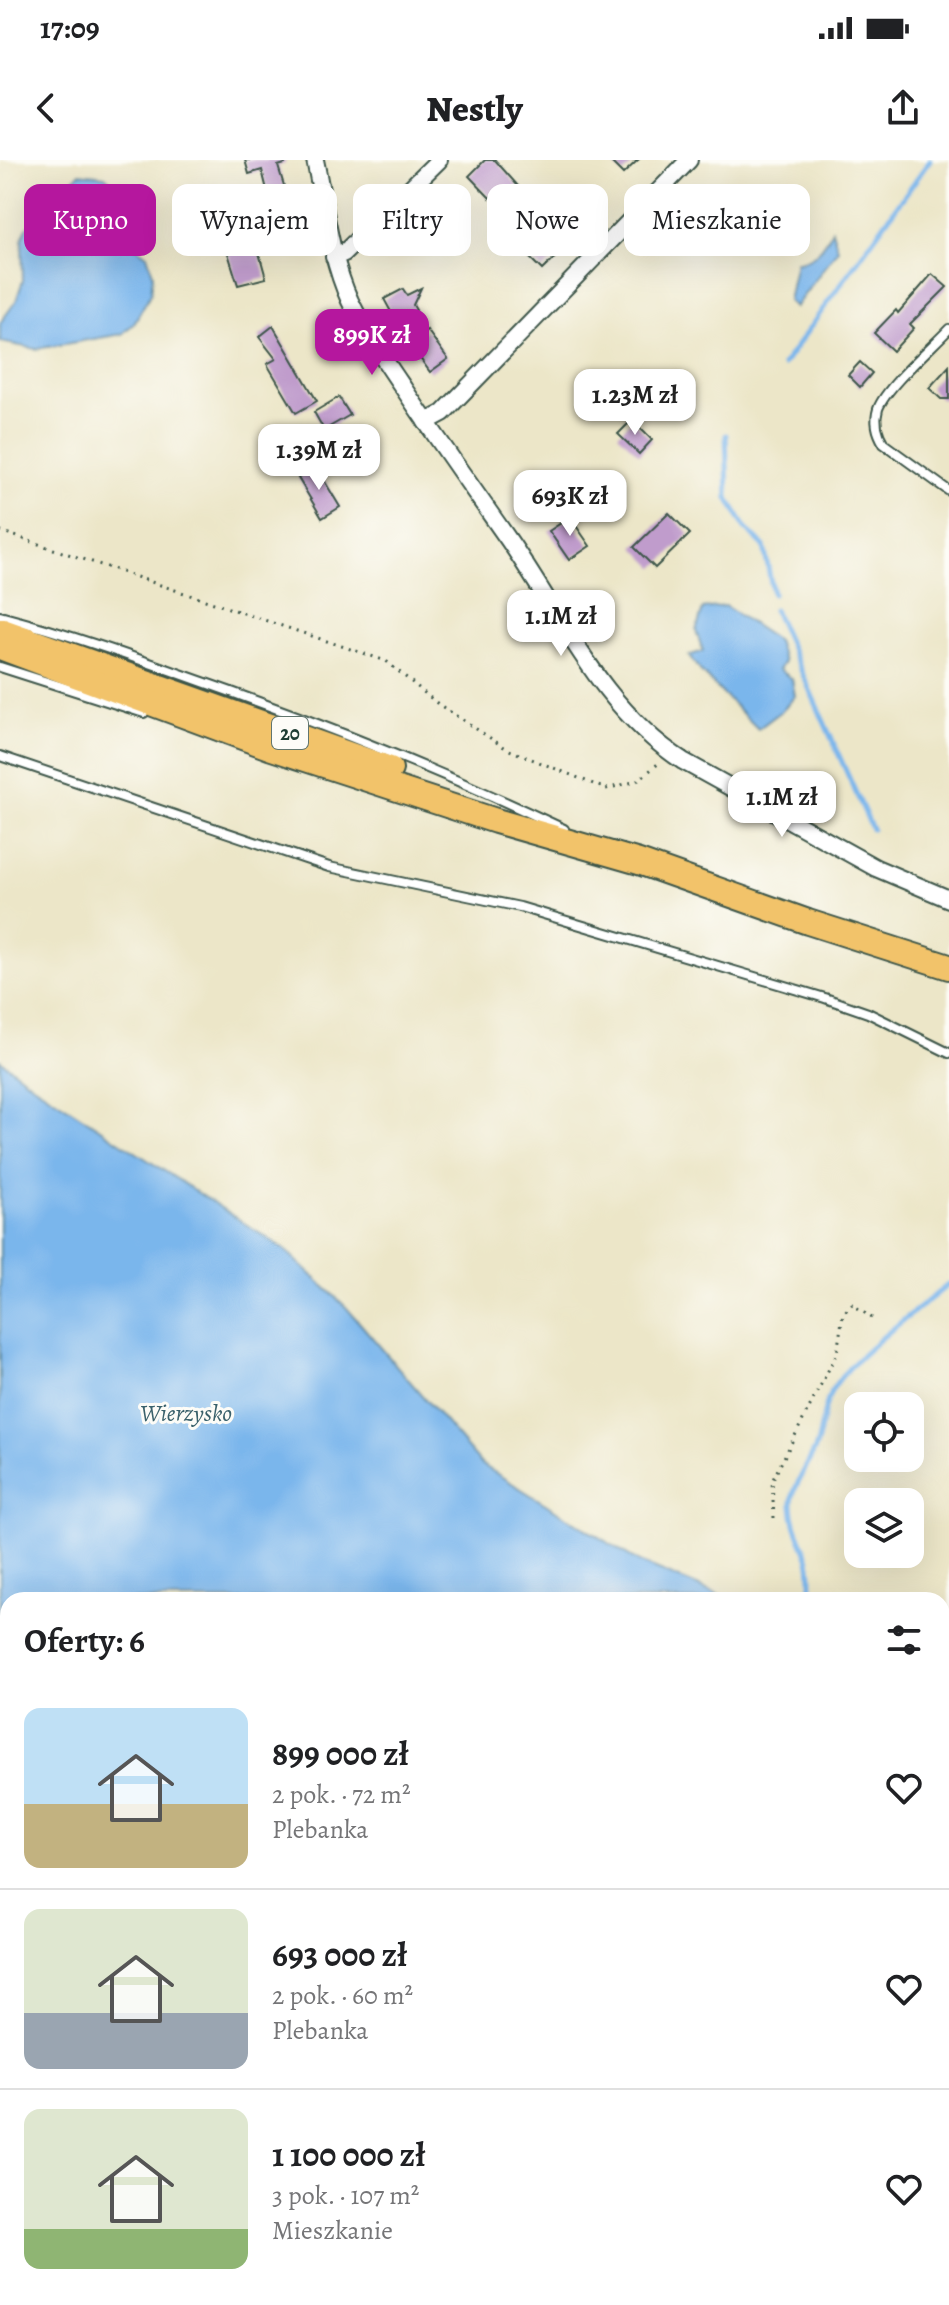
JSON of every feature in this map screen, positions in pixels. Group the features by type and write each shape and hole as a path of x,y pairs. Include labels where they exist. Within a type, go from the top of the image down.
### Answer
{"main road":[{"name":"20","path":"0,630 579,837 639,862 808,922 949,967"},
{"name":"20","path":"0,647 269,747 496,821 639,862"}],"street":[{"path":"315,160 334,257 350,301 426,422 629,719 671,753 876,868 949,899"},
{"path":"334,257 344,253 439,160"},
{"path":"426,422 443,413 689,160"}],"lane":[{"path":"949,329 883,401 876,422 878,435 884,444 949,491"},
{"path":"0,616 123,653 347,734 488,793 579,837"},
{"path":"0,667 156,717"},
{"path":"170,721 269,747"},
{"path":"0,756 329,867 520,907 825,998 868,1013 949,1053"}],"path":[{"path":"0,531 386,661 438,704 507,749 606,789 637,781 671,753"},
{"path":"774,1518 772,1481 837,1353 843,1314 852,1304 872,1318"}],"water":[{"path":"80,173 105,176 114,184 69,184"},
{"path":"832,230 838,249 795,307 788,301 796,262 818,252"},
{"path":"24,234 24,256 147,256 153,274 151,293 134,323 122,334 36,349 0,342 0,323 16,301 23,280"},
{"path":"725,606 777,641 784,662 779,669 792,679 795,696 783,710 758,729 689,656 703,651 696,631 703,609"},
{"name":"Wierzysko","path":"0,1060 33,1085 284,1249 346,1307 481,1464 641,1563 712,1592 0,1592"}],"building":[{"path":"245,160 285,160 285,164 278,166 284,184 266,184 262,170 249,174"},
{"path":"485,160 495,160 516,184 487,184 487,195 469,176"},
{"path":"609,160 638,160 623,174"},
{"path":"229,256 260,256 266,278 238,285"},
{"path":"528,256 557,256 542,270"},
{"path":"932,274 947,287 910,324 914,328 893,351 874,333 896,310 898,313"},
{"path":"421,288 413,305 416,310 396,321 384,299 403,289 407,295"},
{"path":"337,315 356,349 338,359 319,325"},
{"path":"273,326 317,401 296,413 267,364 276,359 259,337"},
{"path":"427,330 448,359 430,372 409,343"},
{"path":"860,362 872,373 860,387 848,375"},
{"path":"949,366 949,399 941,399 929,388"},
{"path":"339,397 350,415 324,430 314,412"},
{"path":"632,420 652,440 639,454 618,434"},
{"path":"316,467 340,507 322,518 298,478"},
{"path":"669,513 690,534 655,568 634,547"},
{"path":"570,517 590,546 569,560 549,531"}],"waterway":[{"path":"783,365 930,160"},
{"path":"726,435 728,498 745,528 764,546 773,594"},
{"path":"774,610 872,829"},
{"path":"811,1592 810,1562 794,1520 792,1505 798,1483 817,1444 828,1398 852,1365 949,1284"}]}
